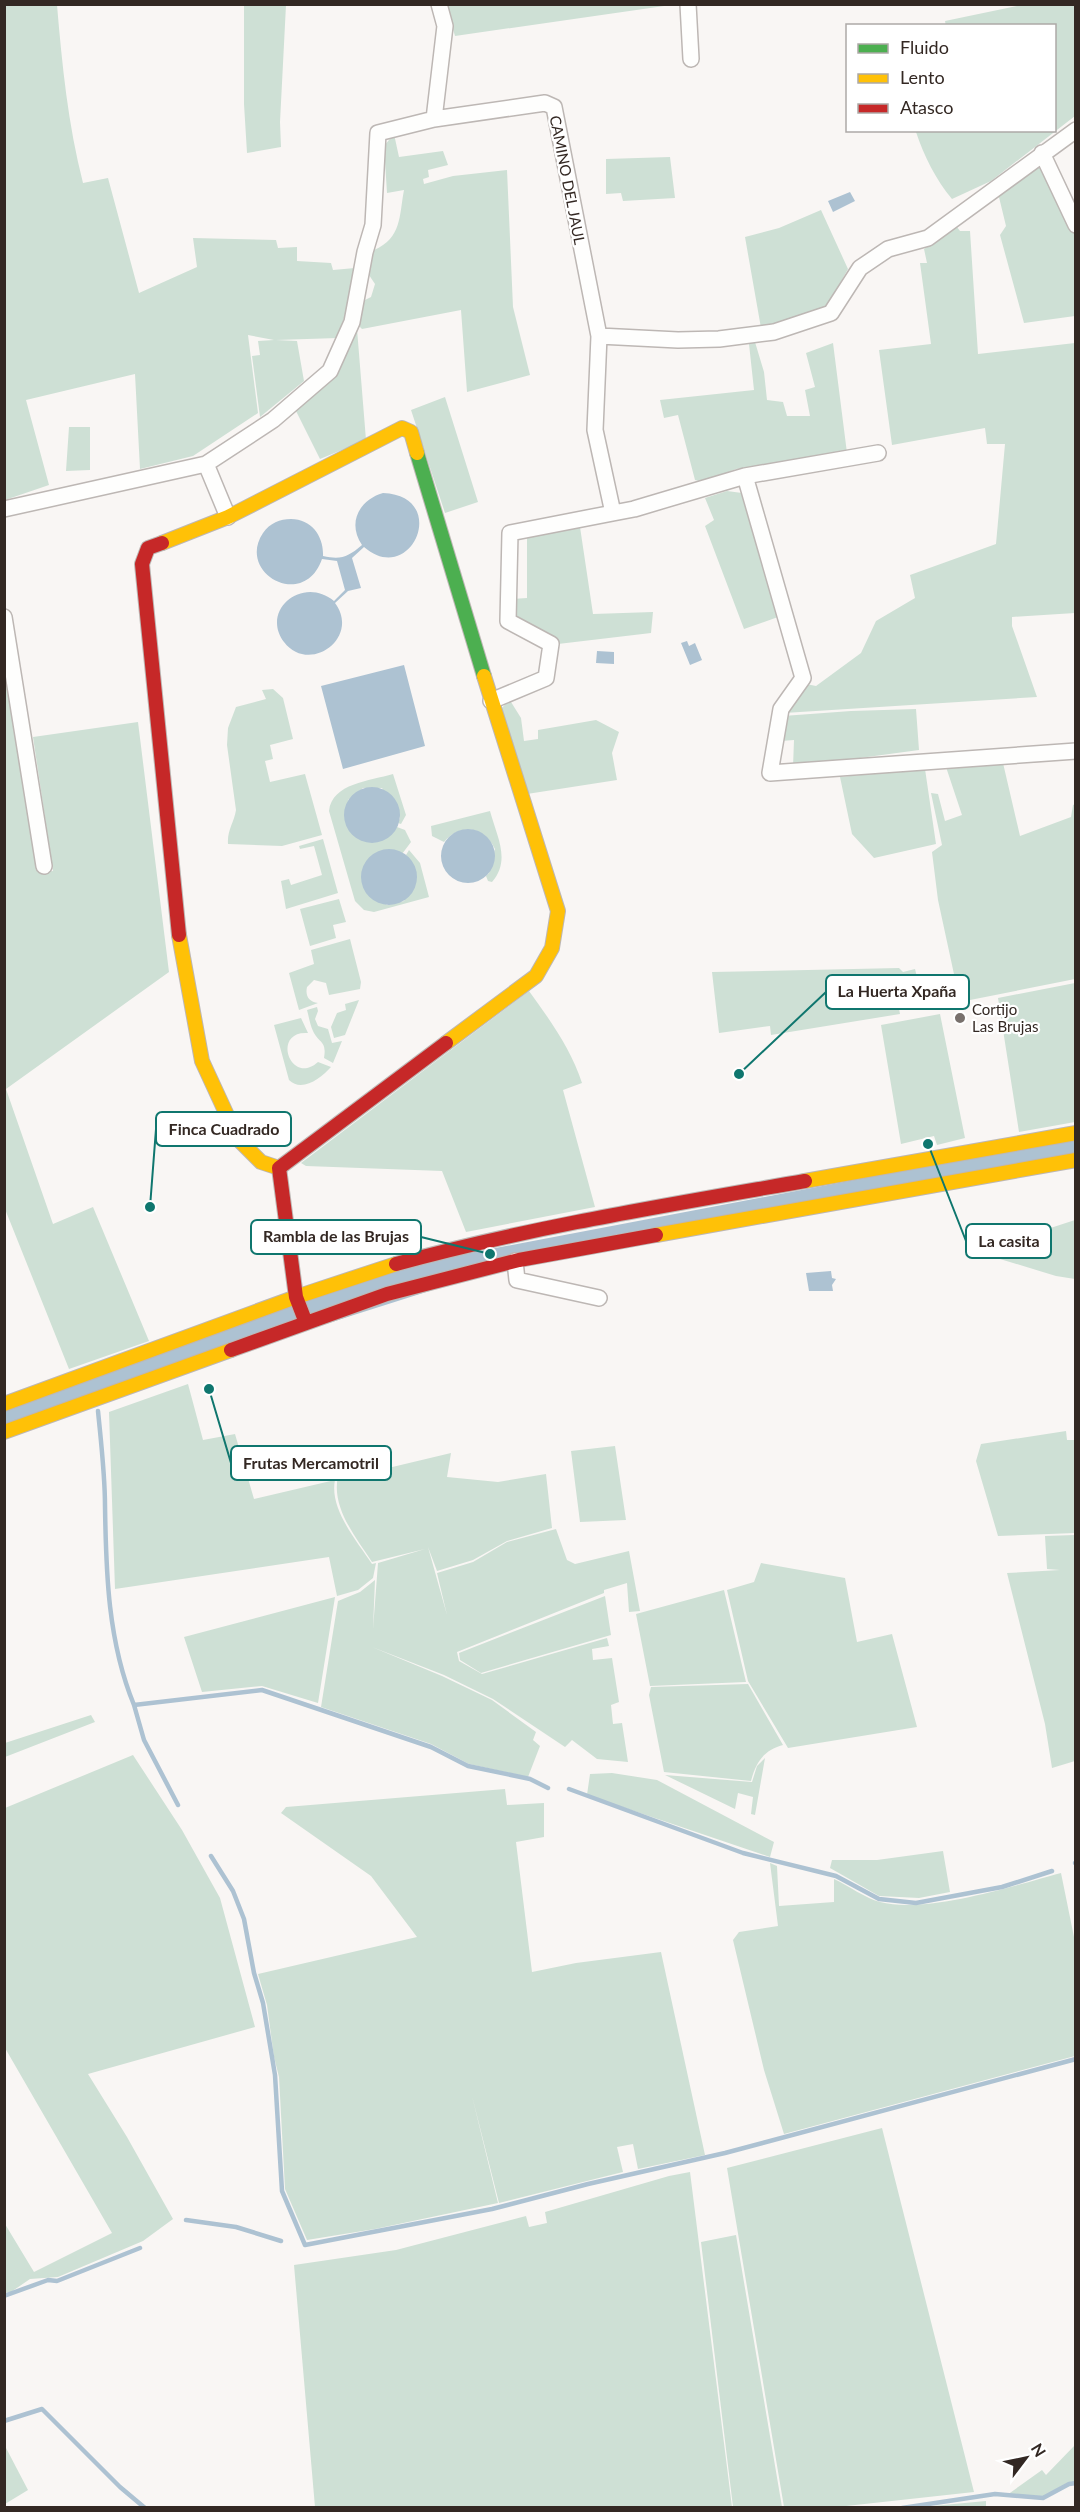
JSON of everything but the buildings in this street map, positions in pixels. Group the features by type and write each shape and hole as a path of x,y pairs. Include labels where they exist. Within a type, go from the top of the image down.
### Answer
{"street":[{"path":"434,119 445,26 440,4"},
{"path":"688,4 691,59"},
{"name":"CAMINO DEL JAUL","path":"206,464 273,420 330,371 352,322 365,252 373,225 378,133 434,119 545,103 554,107 599,336 595,430 613,513"},
{"path":"599,336 678,340 719,339 774,332 831,313 860,268 888,249 928,238 1076,130"},
{"path":"1042,153 1076,225"},
{"path":"402,428 411,432 490,701 558,911 552,948 536,976 279,1168 261,1162 238,1139 202,1061 178,938 142,564 148,548 228,517 402,428"},
{"path":"490,701 546,678 551,644 508,621 510,533 634,509 745,476 878,453"},
{"path":"4,509 206,464 228,517"},
{"path":"745,476 803,678 781,709 770,773 1076,751"},
{"path":"4,617 44,866"},
{"path":"4,1404 381,1268 485,1241 574,1222 1076,1133"},
{"path":"4,1432 305,1321 387,1294 514,1261 1076,1160"},
{"path":"279,1168 297,1299 305,1321"},
{"path":"514,1261 517,1280 599,1298"}],"green space":[{"path":"4,5 57,5 63,72 83,183 108,178 139,293 197,267 193,238 276,240 278,248 297,247 297,261 331,263 333,270 355,268 338,338 276,340 297,341 304,381 260,417 252,356 260,355 258,341 274,340 248,335 258,413 193,456 140,469 135,374 26,400 49,485 5,500"},
{"path":"244,5 286,5 280,122 281,147 247,153 244,104"},
{"path":"446,5 671,5 455,36"},
{"path":"1021,5 1075,5 1075,116 1056,131 1056,24 946,24 945,21"},
{"path":"916,132 1054,132 991,181 952,199 941,184"},
{"path":"394,134 399,157 443,151 448,165 428,170 429,177 423,179 424,184 453,176 507,170 513,307 530,375 467,392 461,310 362,329 358,325 363,301 371,297 375,284 369,275 374,250 390,239 400,217 404,190 387,193 384,146"},
{"path":"670,157 675,198 623,201 621,193 606,194 606,159"},
{"path":"1040,159 1075,235 1075,316 1024,323 1000,235 1006,226 998,193"},
{"path":"821,210 848,269 829,303 820,312 761,328 745,237 779,228"},
{"path":"957,227 960,231 970,231 978,354 1075,343 1075,613 1012,617 1012,626 1037,697 784,713 806,684 816,686 861,653 876,621 915,598 910,575 996,544 1005,444 987,444 985,428 892,445 879,350 931,344 920,263 927,263 924,249"},
{"path":"357,329 366,440 320,459 295,409 335,371"},
{"path":"755,342 764,372 767,400 783,402 787,416 810,416 805,390 815,387 806,353 833,343 847,453 736,469 703,482 695,480 678,415 664,418 660,400 754,390 749,344"},
{"path":"445,397 478,502 445,513 411,410"},
{"path":"69,427 90,427 90,470 66,471"},
{"path":"727,491 742,493 751,511 778,617 744,629 705,526 714,520 705,498"},
{"path":"580,527 593,614 653,612 651,633 558,644 555,637 514,618 512,599 527,598 527,534"},
{"path":"7,671 40,872 53,871 33,737 138,722 169,972 6,1089 53,1224 93,1207 149,1341 69,1369 5,1209 4,672"},
{"path":"273,689 283,698 293,739 270,745 273,759 265,761 270,782 305,774 322,835 282,846 228,844 236,810 227,745 228,728 236,707 266,699 262,690"},
{"path":"507,702 511,702 521,718 524,741 538,739 538,730 596,720 619,732 612,753 617,780 527,794 502,708"},
{"path":"916,709 919,750 793,767 794,740 781,741 783,716"},
{"path":"1003,763 1020,836 1071,817 1075,804 1075,979 960,1002 938,900 932,852 942,845 931,793 938,794 945,821 962,815 946,767"},
{"path":"925,769 936,844 874,858 852,834 840,777"},
{"path":"393,774 406,815 401,824 398,823 400,818 382,788 363,788 348,800 385,839 397,827 405,830 411,842 402,854 397,851 365,864 362,883 387,905 404,901 416,878 414,868 406,855 409,850 420,863 429,897 374,912 364,910 355,901 329,811 337,794 345,789 363,781"},
{"path":"490,811 502,857 498,874 492,882 488,881 486,876 489,873 495,849 485,836 471,830 464,830 450,836 444,842 432,836 431,826"},
{"path":"323,839 338,893 286,909 281,881 289,879 291,885 322,875 314,846 300,849 299,846"},
{"path":"339,899 346,922 333,925 336,938 310,946 300,909"},
{"path":"350,939 361,982 360,989 329,995 326,983 314,980 307,987 307,993 310,1000 318,1003 299,1010 289,973 314,964 311,950"},
{"path":"899,968 903,972 915,969 919,985 895,989 900,1014 771,1035 770,1026 719,1033 712,972"},
{"path":"1075,983 1075,1122 1019,1132 998,998"},
{"path":"529,991 566,1047 582,1083 563,1090 595,1207 466,1232 442,1171 306,1166 301,1163"},
{"path":"359,1000 345,1035 334,1038 331,1027 337,1013 346,1010 345,1004"},
{"path":"317,1007 315,1019 318,1026 328,1029 332,1043 342,1041 333,1063 324,1058 323,1045 310,1024 307,1010"},
{"path":"940,1014 965,1138 937,1145 934,1136 901,1144 881,1025"},
{"path":"301,1018 308,1033 297,1034 290,1040 289,1056 293,1063 299,1068 308,1068 318,1062 331,1067 317,1079 300,1085 289,1080 274,1025"},
{"path":"1075,1220 1075,1279 1056,1276 977,1252"},
{"path":"188,1384 203,1440 235,1434 254,1499 335,1480 334,1491 340,1513 372,1564 376,1563 373,1578 358,1590 337,1596 329,1557 115,1589 109,1412"},
{"path":"1066,1431 1067,1440 1075,1440 1075,1533 998,1536 976,1461 981,1444"},
{"path":"615,1446 626,1520 580,1522 571,1451"},
{"path":"451,1453 447,1477 498,1482 546,1474 552,1528 507,1541 473,1560 437,1571 428,1547 447,1615 437,1573 473,1562 507,1542 556,1529 567,1560 575,1564 629,1551 640,1611 629,1612 627,1583 604,1590 604,1593 457,1652 459,1661 482,1674 607,1638 609,1646 592,1649 593,1660 612,1658 619,1702 611,1705 613,1724 622,1723 628,1762 597,1759 572,1740 565,1747 493,1699 444,1675 372,1647 492,1700 536,1732 533,1740 540,1746 528,1777 469,1764 431,1744 321,1707 338,1601 360,1592 375,1580 373,1629 378,1563 425,1549 372,1562 341,1511 337,1488 338,1476 384,1469"},
{"path":"1075,1535 1075,1761 1052,1768 1045,1724 1007,1573 1060,1570 1047,1569 1045,1536"},
{"path":"761,1563 845,1578 857,1642 892,1634 917,1727 788,1748 748,1681 727,1590 754,1582"},
{"path":"724,1590 746,1682 650,1686 636,1614"},
{"path":"605,1596 611,1635 481,1673 460,1660 459,1653"},
{"path":"335,1597 318,1703 262,1686 202,1692 184,1637"},
{"path":"748,1684 783,1745 771,1750 762,1758 755,1768 751,1781 664,1772 649,1695 651,1687"},
{"path":"91,1715 95,1722 5,1757 5,1743"},
{"path":"133,1755 182,1830 220,1898 255,2027 88,2074 173,2219 143,2241 58,2277 30,2279 11,2292 5,2293 5,2224 34,2272 112,2233 5,2048 5,1808"},
{"path":"765,1758 755,1815 751,1814 753,1797 738,1793 735,1809 665,1775 752,1782 757,1766"},
{"path":"612,1773 657,1780 774,1842 770,1857 587,1795 590,1774"},
{"path":"505,1789 507,1805 544,1803 544,1837 516,1842 532,1972 576,1963 661,1952 705,2155 638,2169 633,2144 617,2147 623,2172 499,2203 472,2096 498,2203 375,2229 307,2240 285,2189 279,2077 267,2005 258,1974 417,1937 371,1876 281,1813 286,1807"},
{"path":"943,1851 950,1892 919,1898 879,1896 830,1868 832,1860 877,1860"},
{"path":"770,1863 777,1866 779,1906 834,1902 834,1879 874,1900 899,1905 945,1902 1061,1873 1075,1942 1075,2056 784,2134 764,2070 733,1940 739,1932 778,1926"},
{"path":"882,2128 974,2492 837,2507 784,2507 727,2168"},
{"path":"690,2172 732,2507 315,2507 294,2265 396,2250 526,2216 529,2227 547,2223 545,2212"},
{"path":"736,2235 782,2507 733,2507 701,2242"},
{"path":"1075,2445 1075,2482 1067,2483 1042,2497 1007,2495 1042,2470 1046,2475"},
{"path":"5,2446 28,2490 4,2504"},
{"path":"986,2501 986,2507 922,2507"}],"water":[{"path":"850,192 855,201 833,212 828,201"},
{"path":"383,493 404,498 415,508 419,522 417,536 409,549 396,556 381,557 364,547 352,558 361,588 348,591 335,603 341,616 342,628 337,639 329,648 318,653 306,655 294,651 284,642 278,630 277,618 281,608 298,594 310,592 322,594 334,601 345,590 337,561 322,559 313,574 301,582 288,584 276,581 265,573 258,561 257,548 263,533 279,521 287,519 305,522 319,536 323,556 344,557 362,545 356,529 358,513 367,501"},
{"path":"687,641 689,646 695,643 702,660 690,665 681,643"},
{"path":"597,651 614,652 614,664 596,663"},
{"path":"404,665 425,746 343,769 321,686"},
{"path":"372,787 383,789 392,795 398,804 400,815 398,826 392,835 383,841 372,843 361,841 352,835 346,826 344,815 346,804 352,795 361,789"},
{"path":"463,829 473,829 483,833 491,841 495,856 491,871 483,879 473,883 463,883 453,879 445,871 441,861 441,851 445,841 453,833"},
{"path":"389,849 404,854 412,862 417,877 412,892 404,900 389,905 374,900 366,892 361,877 366,862 374,854"},
{"path":"1075,1138 1075,1154 577,1244 5,1426 5,1409 406,1265"},
{"path":"831,1271 832,1278 836,1279 832,1285 833,1291 809,1291 806,1273"}],"waterway":[{"path":"98,1411 110,1607 119,1657 134,1705 262,1690 431,1747 468,1766 530,1779 548,1788"},
{"path":"134,1705 144,1740 178,1805"},
{"path":"569,1789 743,1853 836,1876 879,1899 916,1903 1002,1887 1052,1871"},
{"path":"211,1856 233,1891 244,1919 254,1973 263,2003 275,2075 282,2191 305,2245 492,2209 588,2184 725,2153 1076,2059"},
{"path":"186,2220 236,2227 281,2241"},
{"path":"4,2296 48,2280 57,2281 140,2248"},
{"path":"4,2421 42,2409 120,2487 145,2508"},
{"path":"902,2508 995,2494 1043,2498 1069,2484 1076,2483"}],"traffic: fast":[{"path":"417,453 484,676"}],"traffic: slow":[{"path":"162,543 228,517 402,428 411,432 417,453"},
{"path":"446,1043 536,976 552,948 558,911 484,676"},
{"path":"179,935 202,1061 238,1139 261,1162 279,1168"},
{"path":"805,1181 1076,1133"},
{"path":"656,1235 1076,1160"},
{"path":"4,1404 296,1297 396,1264"},
{"path":"4,1432 231,1350"}],"traffic: jam":[{"path":"162,543 148,548 142,564 179,935"},
{"path":"306,1323 296,1297 279,1168 446,1043"},
{"path":"396,1264 549,1228 805,1181"},
{"path":"231,1350 387,1294 519,1260 656,1235"}],"place":[{"name":"Cortijo Las Brujas","path":"960,1018"},
{"name":"La Huerta Xpaña","path":"739,1074"},
{"name":"La casita","path":"928,1144"},
{"name":"Finca Cuadrado","path":"150,1207"},
{"name":"Rambla de las Brujas","path":"490,1254"},
{"name":"Frutas Mercamotril","path":"209,1389"}]}
